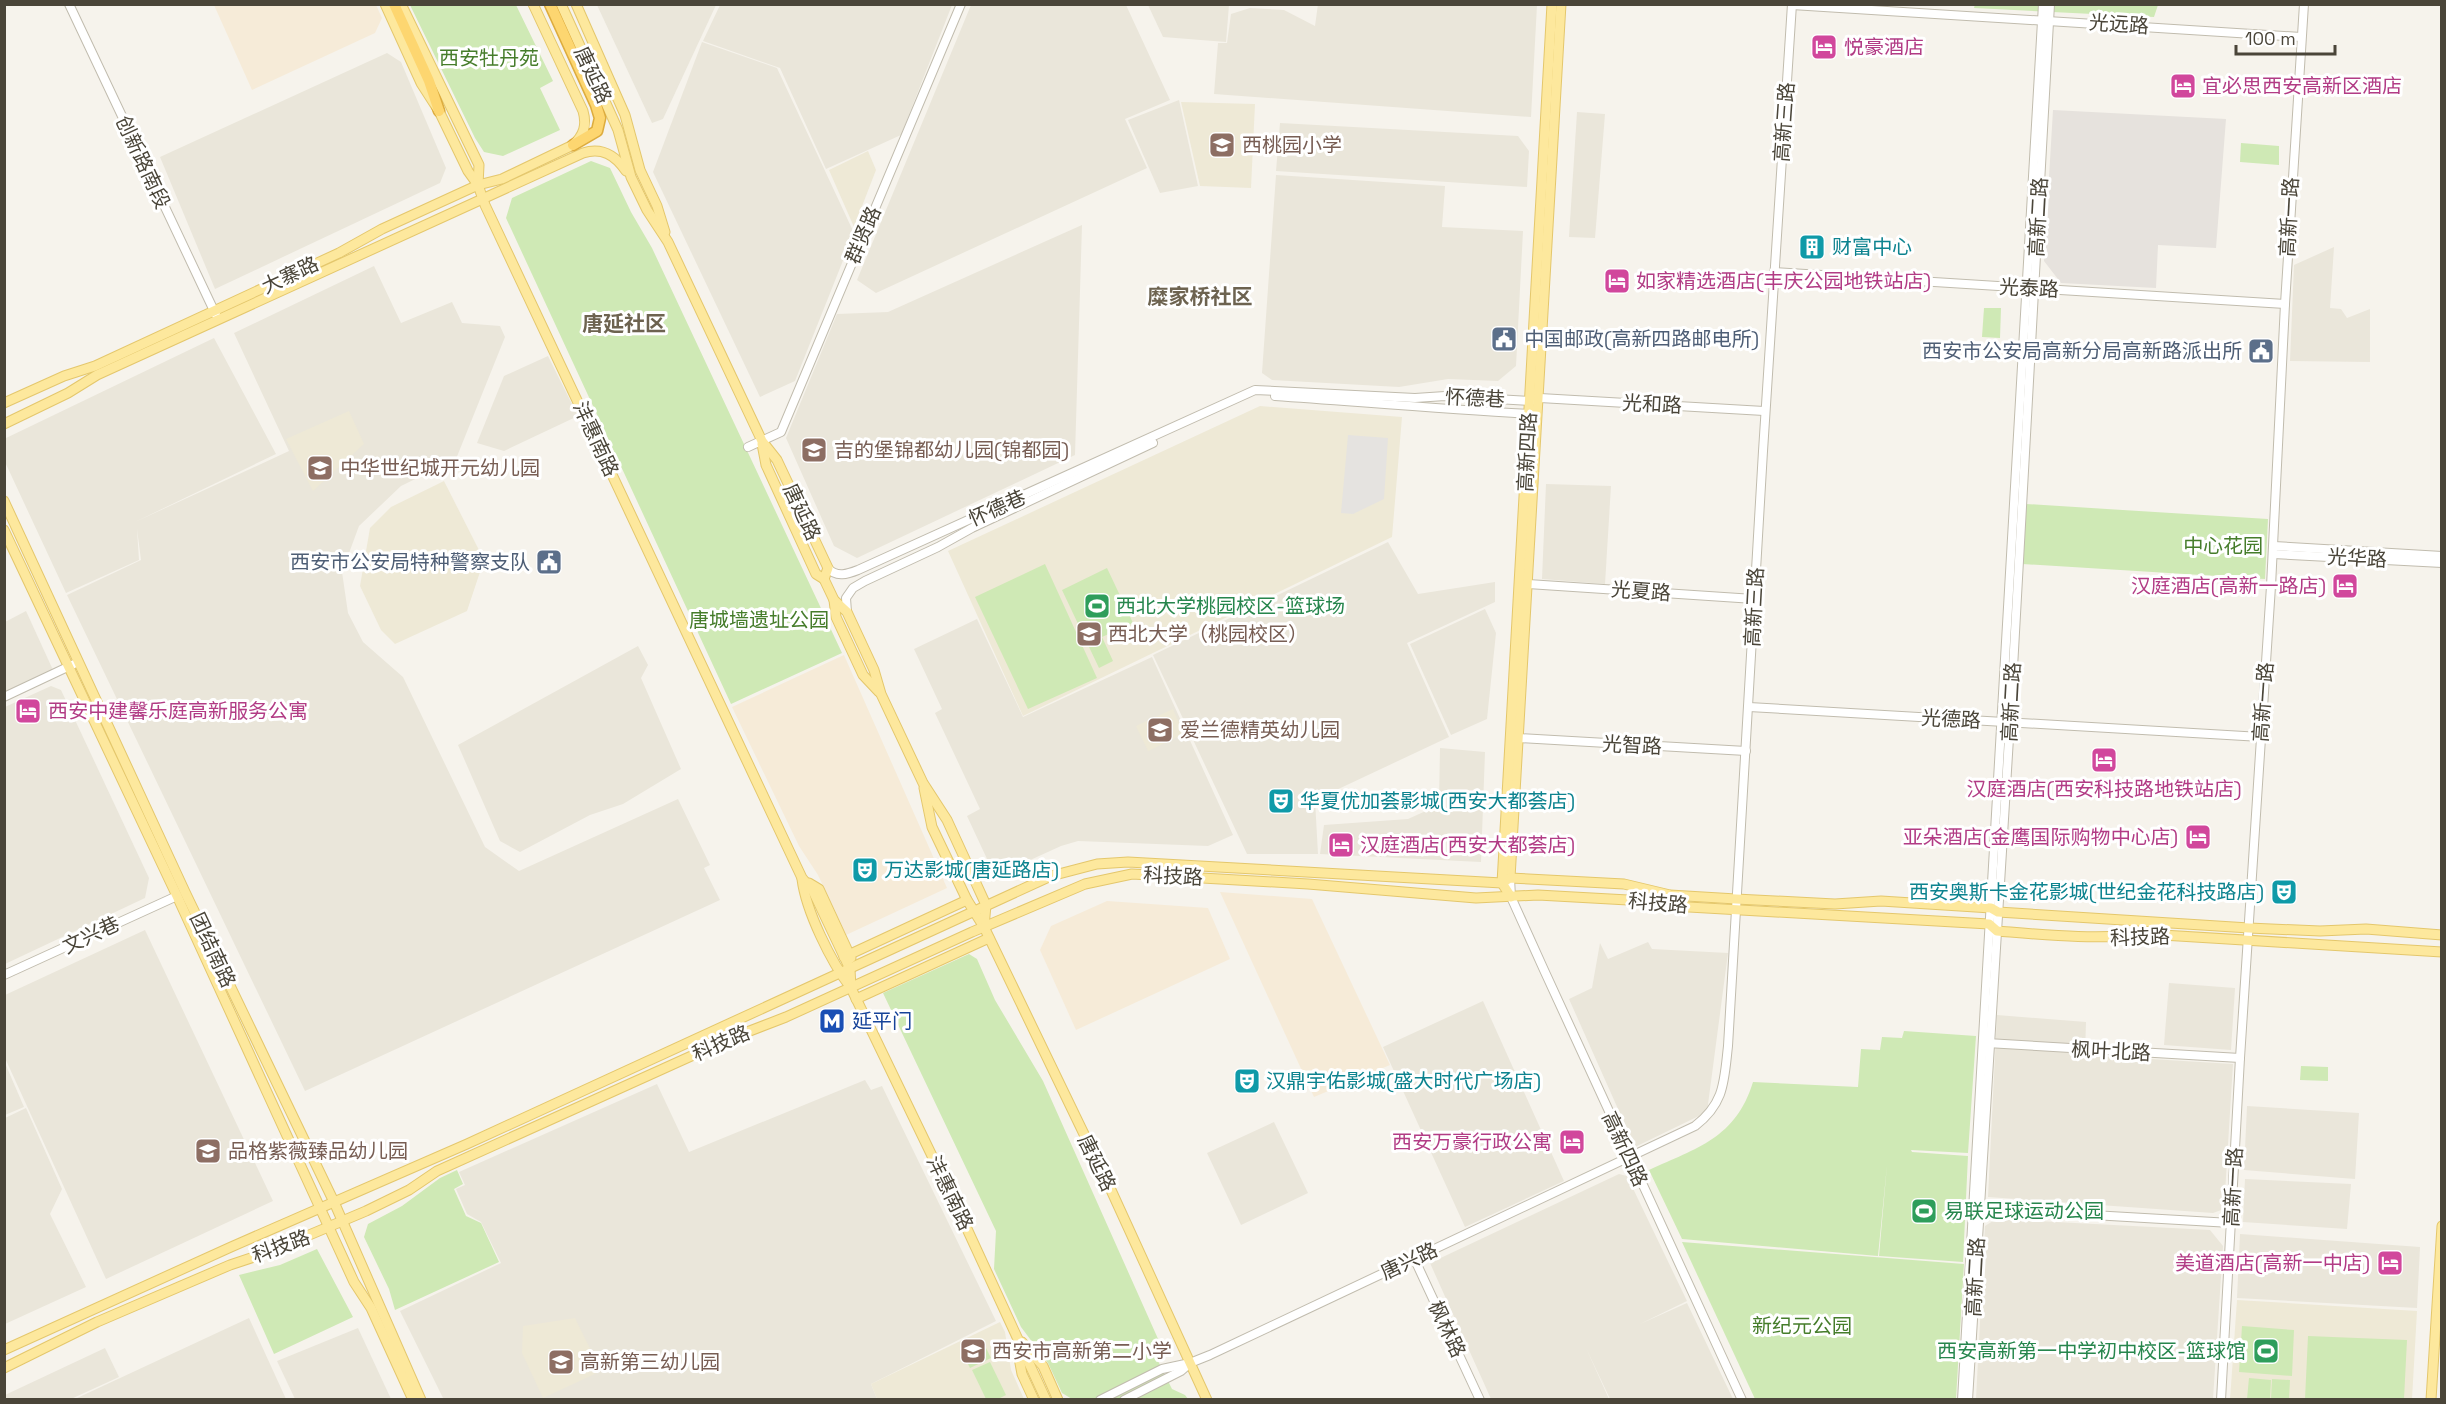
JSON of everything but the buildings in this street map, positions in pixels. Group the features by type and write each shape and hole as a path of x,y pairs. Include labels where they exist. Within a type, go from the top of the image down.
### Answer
{"highway":[{"path":"394,4 429,81 439,111"},
{"path":"550,4 600,118 597,131 573,145"}],"main road":[{"name":"沣惠南路","path":"385,4 421,83 439,111 468,171 478,185 483,200 802,878 813,891 848,956 851,988"},
{"path":"401,4 479,165 478,185"},
{"name":"唐延路","path":"533,4 583,111 585,128 579,140 573,145"},
{"name":"唐延路","path":"561,4 618,130 631,177 646,210 668,242"},
{"name":"唐延路","path":"576,4 625,115 640,170 657,206 668,242 762,441 777,460 828,568"},
{"name":"高新四路","path":"1506,881 1528,584 1552,4"},
{"name":"高新四路","path":"1511,897 1506,881 1529,414 1535,399 1562,4"},
{"name":"大寨路","path":"4,424 382,229 478,185 502,179 573,145"},
{"name":"大寨路","path":"4,404 64,376 95,366 483,200 591,151 614,156 631,177"},
{"name":"唐延路","path":"762,441 766,465 816,574 824,579 834,600 846,612 923,783 947,820 986,905 984,927"},
{"name":"团结南路","path":"4,501 266,1062 334,1202 421,1400"},
{"name":"团结南路","path":"4,530 177,896 354,1282 371,1308 413,1400"},
{"path":"824,579 828,568"},
{"path":"834,600 836,617 863,675 881,694"},
{"name":"唐延路","path":"923,783 932,827 973,912 984,927 1111,1191 1207,1400"},
{"name":"科技路","path":"4,1350 488,1135 1058,873 1110,862 1506,881 1624,884 1670,895 1736,904 2111,938 2146,934 2442,952"},
{"name":"科技路","path":"4,1368 38,1353 64,1337 230,1264 330,1228 410,1190 437,1171 984,927 1085,884 1132,874 1476,897 1538,896 1628,900 1654,904 1835,904 1881,901 2248,928 2320,931 2366,929 2442,935"},
{"name":"沣惠南路","path":"802,878 804,898 840,973 851,988 1046,1400"},
{"path":"848,956 967,900"},
{"path":"856,999 989,938"},
{"path":"2431,1400 2437,1359 2442,1226"},
{"path":"1015,1333 1022,1374 1034,1400"},
{"path":"1015,1333 1043,1366 1058,1400"}],"street":[{"name":"创新路南段","path":"69,4 216,315"},
{"name":"群贤路","path":"748,447 781,432 961,4"},
{"name":"高新二路","path":"2043,4 2046,20"},
{"name":"高新二路","path":"1962,1400 2007,722 2046,20 2050,4"},
{"name":"高新一路","path":"2221,1400 2304,4"},
{"name":"光远路","path":"1792,5 2301,37"},
{"name":"高新三路","path":"1629,1157 1695,1126 1710,1115 1722,1087 1728,1046 1764,411 1792,5"},
{"name":"光泰路","path":"1774,272 2285,304"},
{"name":"怀德巷","path":"828,568 840,574 858,570 1255,390 1415,398 1445,396 1535,399"},
{"name":"怀德巷","path":"846,612 848,594 865,581 1255,395 1529,414"},
{"name":"光和路","path":"1535,399 1764,411"},
{"name":"光华路","path":"2273,550 2442,556"},
{"name":"光华路","path":"2273,550 2442,563"},
{"name":"光夏路","path":"1528,584 1754,598"},
{"path":"4,697 79,662"},
{"name":"光德路","path":"1749,707 2261,737"},
{"name":"光智路","path":"1518,738 1746,751"},
{"name":"文兴巷","path":"4,975 177,896"},
{"name":"高新四路","path":"1511,897 1742,1400"},
{"name":"枫叶北路","path":"1986,1043 2240,1058"},
{"name":"唐兴路","path":"1100,1400 1162,1369 1190,1363 1210,1355 1629,1157"},
{"name":"高新二路","path":"1968,1400 1976,1208"},
{"path":"1976,1208 2232,1223"},
{"name":"枫林路","path":"1414,1258 1480,1400"},
{"name":"唐兴路","path":"1124,1400 1181,1371 1190,1363"}],"shaded area":[{"path":"720,4 952,5 901,135 826,169 780,68 703,41"},
{"path":"1318,4 1537,5 1531,117 1214,94 1218,43 1227,43 1231,14 1250,8 1284,10 1315,26"},
{"path":"214,5 376,5 382,18 375,33 252,90"},
{"path":"597,5 716,5 663,119 652,123"},
{"path":"971,5 1126,5 1170,100 1125,119 1147,168 876,293 857,280"},
{"path":"1148,5 1229,5 1226,42 1163,37"},
{"path":"702,42 777,68 854,233 795,381 760,397 653,172"},
{"path":"387,53 401,62 446,168 440,183 215,289 160,157"},
{"path":"1179,100 1198,186 1160,193 1128,120"},
{"name":"西桃园小学","path":"1181,102 1255,104 1251,188 1200,186"},
{"path":"2053,110 2226,119 2216,248 2158,245 2156,288 2061,283 2044,261"},
{"path":"1577,112 1605,114 1595,238 1569,237"},
{"path":"1280,123 1518,136 1529,151 1527,187 1276,171"},
{"path":"868,151 876,170 854,227 829,170"},
{"path":"1276,175 1445,186 1442,227 1523,231 1516,366 1498,381 1448,379 1399,387 1272,380 1262,373"},
{"path":"1082,225 1075,455 857,558 834,546 786,438 837,314 888,312"},
{"path":"2334,247 2330,308 2341,309 2347,318 2370,309 2370,362 2290,361 2294,265"},
{"path":"374,266 401,323 452,302 462,323 500,326 505,337 456,459 401,486 359,526 342,572 348,613 363,642 403,677 485,847 519,871 678,799 710,865 704,868 720,900 305,1091 67,595 141,560 137,529 139,560 66,593 5,462 4,439 214,338 276,454 135,522 289,451 234,333"},
{"path":"548,356 578,416 504,451 477,443 504,376"},
{"name":"西北大学（桃园校区）","path":"1260,406 1402,417 1392,537 1023,716 948,551"},
{"name":"中华世纪城开元幼儿园","path":"349,411 364,444 313,491 286,439"},
{"path":"1348,435 1388,438 1384,499 1353,514 1341,513"},
{"name":"吉的堡锦都幼儿园(锦都园)","path":"814,438 823,441 826,450 823,459 814,462 805,459 802,450 805,441"},
{"path":"444,481 484,560 467,611 395,644 381,630 360,586 370,528 391,507"},
{"path":"1546,484 1611,486 1605,584 1542,579"},
{"path":"1388,542 1418,594 1495,582 1495,602 1407,643 1449,737 1315,800 1318,854 1247,854 1153,655"},
{"path":"1485,609 1496,633 1487,719 1451,735 1410,644"},
{"path":"26,611 53,670 5,693 5,622"},
{"path":"977,619 1023,717 1152,657 1233,835 1208,846 1078,841 1061,846 995,876 967,816 980,809 935,713 942,709 914,649"},
{"path":"638,646 648,665 641,678 681,769 623,804 590,815 520,852 500,841 458,745"},
{"path":"844,655 947,888 846,935 818,875 799,846 732,707"},
{"path":"51,686 61,690 149,878 145,898 5,964 5,707"},
{"name":"爱兰德精英幼儿园","path":"1173,709 1184,734 1148,751 1136,726"},
{"path":"1440,748 1485,752 1481,862 1320,854 1324,825 1408,819 1439,805"},
{"path":"1220,892 1312,899 1390,1065 1314,1097"},
{"path":"1107,901 1208,908 1230,959 1076,1030 1040,950 1051,926"},
{"path":"145,930 273,1201 106,1279 5,1058 5,995"},
{"path":"1648,942 1652,949 1728,953 1707,1112 1635,1147 1569,999 1592,988 1600,943 1608,959"},
{"path":"2169,983 2235,988 2231,1050 2164,1045"},
{"path":"1483,1001 1564,1181 1465,1227 1383,1047"},
{"path":"1997,1015 2086,1022 2085,1055 2233,1064 2224,1209 2213,1213 1988,1197"},
{"path":"5,1063 24,1107 4,1115"},
{"path":"865,1080 871,1090 882,1086 996,1321 871,1384 877,1399 444,1400 400,1311 501,1263 481,1222 467,1214 456,1189 465,1185 459,1172 657,1084 689,1152"},
{"path":"2247,1106 2359,1113 2355,1179 2244,1170"},
{"path":"26,1108 62,1189 50,1214 86,1287 5,1324 5,1118"},
{"path":"1274,1122 1308,1193 1241,1225 1207,1153"},
{"path":"1619,1174 1627,1176 1687,1301 1640,1324 1687,1303 1733,1399 1610,1399 1586,1348 1609,1399 1491,1399 1430,1263"},
{"path":"2245,1179 2351,1184 2347,1229 2243,1222"},
{"path":"1996,1219 2210,1230 2223,1246 2213,1399 1976,1399 1985,1226"},
{"path":"2240,1234 2420,1247 2417,1308 2237,1298"},
{"path":"2237,1300 2417,1311 2412,1399 2230,1400"},
{"path":"249,1318 286,1399 75,1399"},
{"name":"高新第三幼儿园","path":"575,1318 601,1371 543,1398 522,1353 523,1326"},
{"name":"西安市高新第二小学","path":"1000,1322 1005,1332 1011,1370 1024,1399 877,1399 871,1384"},
{"path":"358,1328 391,1399 295,1399 277,1361"},
{"path":"105,1348 119,1377 71,1399 5,1399 5,1395"}],"green space":[{"path":"1975,4 2158,5 2154,17 1974,8"},
{"name":"西安牡丹苑","path":"410,5 516,5 553,81 540,88 560,130 503,156 484,152"},
{"path":"2241,143 2279,146 2279,165 2240,162"},
{"name":"唐城墙遗址公园","path":"591,161 610,168 631,212 652,248 842,653 731,704 506,218 512,198"},
{"path":"1984,308 2001,308 2000,338 1982,337"},
{"name":"中心花园","path":"2026,504 2268,519 2265,579 2022,564"},
{"path":"1045,564 1097,678 1028,709 975,597"},
{"name":"西北大学桃园校区-篮球场","path":"1107,568 1133,623 1102,637 1113,661 1099,668 1062,590"},
{"path":"969,954 977,959 995,1000 1043,1081 1163,1350 1158,1361 1172,1389 1185,1395 1188,1399 1072,1399 1062,1393 1048,1363 1021,1327 994,1269 996,1231 883,993"},
{"path":"1904,1031 1976,1036 1968,1153 1911,1150 1912,1152 1968,1156 1963,1262 1879,1256 1887,1165 1878,1256 1682,1239 1649,1170 1699,1147 1725,1129 1746,1101 1753,1082 1858,1087 1861,1049 1880,1050 1882,1037 1902,1038"},
{"path":"2301,1066 2328,1067 2328,1081 2300,1080"},
{"path":"457,1170 463,1184 454,1189 466,1216 481,1223 499,1262 395,1310 389,1289 364,1237 368,1224 402,1206 440,1178"},
{"name":"新纪元公园","path":"1682,1242 1964,1264 1956,1399 1755,1399"},
{"path":"317,1249 353,1317 274,1354 239,1275 280,1265"},
{"name":"西安高新第一中学初中校区-篮球馆","path":"2242,1326 2294,1330 2292,1376 2239,1372"},
{"path":"2308,1336 2407,1340 2404,1399 2305,1399"},
{"path":"985,1346 991,1358 970,1368 964,1356"},
{"path":"990,1362 1006,1395 998,1399 986,1399 972,1370"},
{"path":"2249,1378 2271,1380 2270,1399 2247,1399"},
{"path":"2272,1379 2290,1380 2289,1399 2271,1399"}],"place":[{"name":"悦豪酒店","path":"1824,47"},
{"name":"宜必思西安高新区酒店","path":"2183,86"},
{"name":"西桃园小学","path":"1222,145"},
{"name":"财富中心","path":"1812,247"},
{"name":"如家精选酒店(丰庆公园地铁站店)","path":"1617,281"},
{"name":"中国邮政(高新四路邮电所)","path":"1504,339"},
{"name":"西安市公安局高新分局高新路派出所","path":"2261,351"},
{"name":"吉的堡锦都幼儿园(锦都园)","path":"814,450"},
{"name":"中华世纪城开元幼儿园","path":"320,468"},
{"name":"西安市公安局特种警察支队","path":"549,562"},
{"name":"汉庭酒店(高新一路店)","path":"2345,586"},
{"name":"西北大学桃园校区-篮球场","path":"1097,606"},
{"name":"西北大学（桃园校区）","path":"1089,634"},
{"name":"西安中建馨乐庭高新服务公寓","path":"28,711"},
{"name":"爱兰德精英幼儿园","path":"1160,730"},
{"name":"汉庭酒店(西安科技路地铁站店)","path":"2104,760"},
{"name":"华夏优加荟影城(西安大都荟店)","path":"1281,801"},
{"name":"亚朵酒店(金鹰国际购物中心店)","path":"2198,837"},
{"name":"汉庭酒店(西安大都荟店)","path":"1341,845"},
{"name":"万达影城(唐延路店)","path":"865,870"},
{"name":"西安奥斯卡金花影城(世纪金花科技路店)","path":"2284,892"},
{"name":"延平门","path":"832,1021"},
{"name":"汉鼎宇佑影城(盛大时代广场店)","path":"1247,1081"},
{"name":"西安万豪行政公寓","path":"1572,1142"},
{"name":"品格紫薇臻品幼儿园","path":"208,1151"},
{"name":"易联足球运动公园","path":"1924,1211"},
{"name":"美道酒店(高新一中店)","path":"2390,1263"},
{"name":"西安市高新第二小学","path":"973,1351"},
{"name":"西安高新第一中学初中校区-篮球馆","path":"2266,1351"},
{"name":"高新第三幼儿园","path":"561,1362"}],"district":[{"name":"糜家桥社区","path":"1200,296"},
{"name":"唐延社区","path":"624,323"}]}
